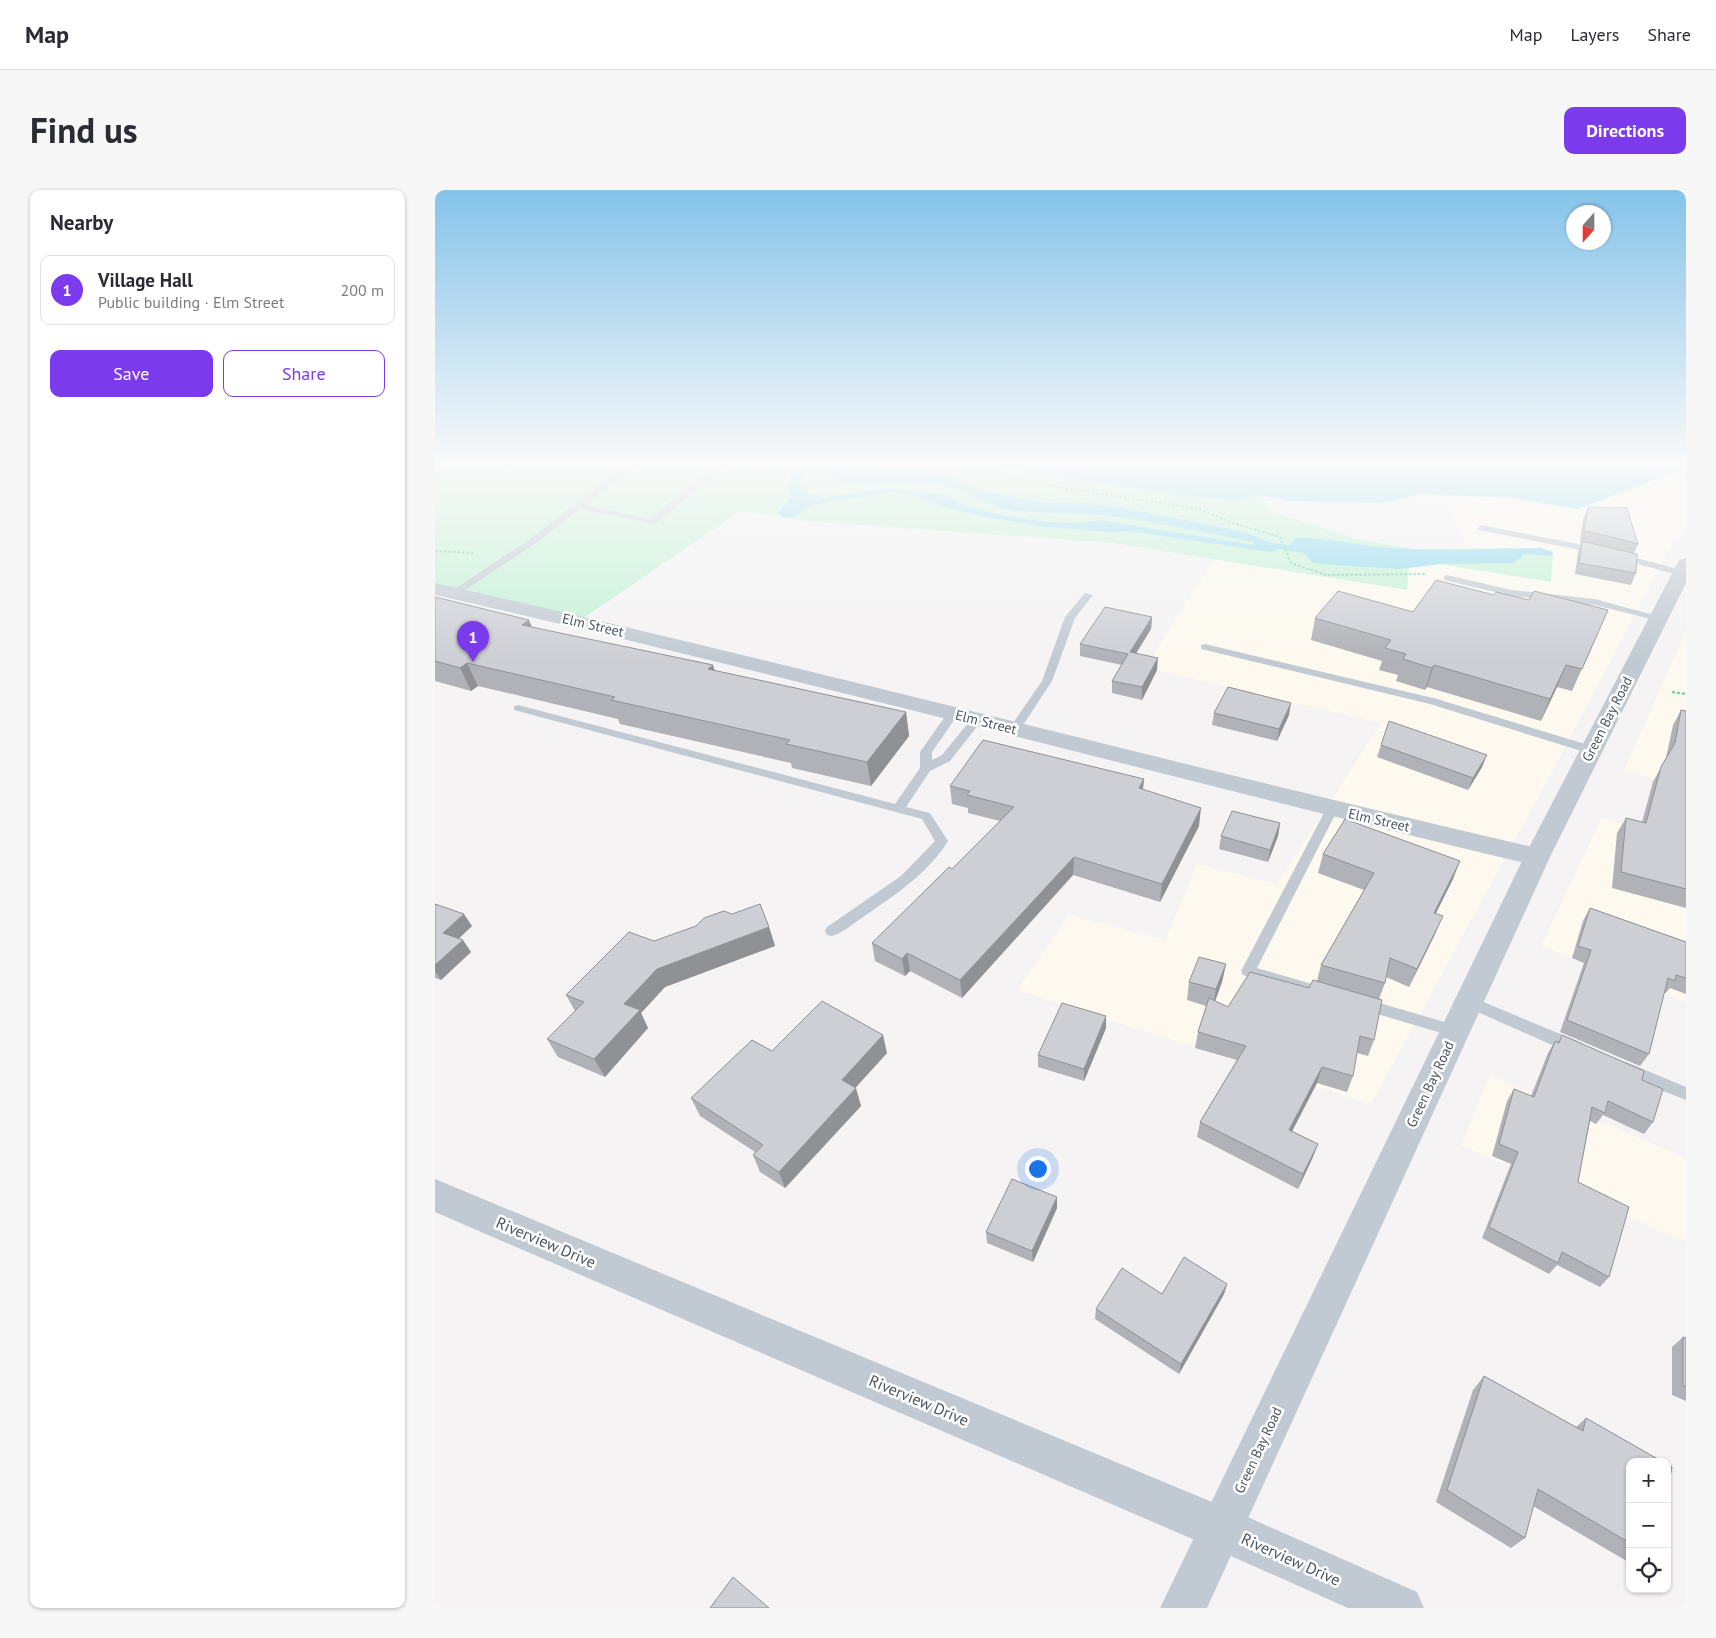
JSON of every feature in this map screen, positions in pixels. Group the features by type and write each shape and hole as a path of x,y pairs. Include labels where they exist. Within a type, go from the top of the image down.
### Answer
{"street":[{"name":"Green Bay Road","path":"1183,1608 1537,857 1684,569"},
{"name":"Elm Street","path":"445,591 585,622 1332,809 1537,857"},
{"name":"Riverview Drive","path":"435,1195 1221,1528 1401,1608"}],"lane":[{"path":"445,591 533,541 550,528"},
{"path":"1482,528 1684,569"},
{"path":"1447,578 1513,593 1595,602 1659,618"},
{"path":"1015,729 1047,681 1070,617 1088,595"},
{"path":"1205,646 1433,702 1591,750"},
{"path":"518,708 927,816 942,841 933,853 912,875 832,931"},
{"path":"926,768 926,752 953,713"},
{"path":"899,808 926,768 946,758 977,719"},
{"path":"1322,993 1248,971 1332,809"},
{"path":"1349,1001 1455,1031"},
{"path":"1469,1002 1587,1052"},
{"path":"1614,1064 1685,1094"}],"path":[{"path":"1251,528 1280,537 1291,563 1298,567 1326,575 1376,576 1421,573 1447,578"},
{"path":"1672,692 1686,694"}],"shaded area":[{"path":"1459,528 1683,528 1671,545 1557,763 1371,1104 1017,990 1069,915 1165,940 1197,864 1277,884 1381,723 1145,667 1215,558 1407,590 1409,568 1439,564 1550,582 1553,552 1539,548 1467,550"},
{"path":"1684,635 1686,636 1686,789 1624,770"},
{"path":"1601,818 1686,843 1686,1002 1541,946"},
{"path":"1490,1075 1686,1158 1686,1242 1461,1145"}],"green space":[{"path":"435,528 715,528 582,619 435,584"},
{"path":"904,528 1322,528 1357,539 1413,549 1540,548 1553,552 1551,582 1439,564 1409,568 1407,590 1113,543"}],"water":[{"path":"1061,528 1150,528 1253,545 1254,542 1183,528 1226,528 1245,532 1271,543 1289,545 1296,538 1307,538 1400,549 1540,548 1553,552 1552,556 1523,554 1520,559 1512,563 1439,564 1400,569 1313,563 1304,553 1280,549 1270,552 1128,531 1111,532"}],"building":[{"path":"1584,528 1633,528 1638,544 1612,537 1584,531"},
{"path":"1582,541 1637,554 1636,573 1579,563"},
{"path":"1436,580 1494,595 1496,592 1529,600 1534,591 1608,610 1582,669 1566,665 1550,699 1434,665 1432,668 1403,659 1406,654 1385,648 1391,640 1315,618 1338,591 1413,612"},
{"path":"435,597 529,620 522,625 713,665 708,669 906,712 867,762 786,744 790,740 611,700 615,697 467,663 460,668 435,661"},
{"path":"1105,607 1152,617 1130,652 1158,658 1142,687 1112,681 1128,654 1080,644"},
{"path":"1228,687 1291,703 1279,729 1214,713"},
{"path":"1681,710 1686,711 1686,889 1621,872 1626,818 1646,823 1661,767 1675,743"},
{"path":"1389,721 1487,755 1473,778 1381,745"},
{"path":"983,740 1144,779 1139,788 1201,808 1162,884 1074,857 960,980 907,953 902,959 872,943 949,867 952,869 1014,807 967,795 970,791 950,786"},
{"path":"1232,811 1280,823 1270,850 1221,836"},
{"path":"1345,819 1460,861 1434,913 1443,916 1417,969 1390,958 1385,983 1321,965 1374,873 1323,854"},
{"path":"435,904 464,914 443,933 463,940 435,965"},
{"path":"760,904 769,927 657,969 624,1004 640,1010 594,1059 547,1039 584,1002 566,995 629,932 654,941 696,926 704,918 724,911 732,914"},
{"path":"1590,908 1686,942 1686,978 1676,975 1675,981 1668,978 1649,1054 1567,1020 1591,950 1578,946"},
{"path":"1199,957 1226,964 1216,989 1189,982"},
{"path":"1250,972 1309,988 1313,980 1382,1000 1374,1040 1360,1036 1353,1076 1322,1067 1289,1130 1318,1144 1303,1174 1200,1122 1246,1046 1198,1032 1209,998 1228,1007"},
{"path":"822,1001 883,1035 842,1080 856,1088 779,1172 753,1155 763,1145 691,1098 752,1040 772,1051"},
{"path":"1062,1003 1106,1016 1084,1069 1038,1055"},
{"path":"1562,1035 1644,1071 1642,1080 1663,1089 1653,1122 1608,1101 1605,1113 1592,1107 1578,1182 1629,1207 1609,1277 1562,1252 1558,1263 1489,1227 1518,1152 1499,1144 1514,1089 1534,1097 1555,1041 1559,1043"},
{"path":"1012,1179 1057,1197 1032,1251 986,1232"},
{"path":"1184,1257 1227,1284 1181,1364 1096,1309 1122,1268 1162,1294"},
{"path":"1683,1337 1686,1338 1686,1387 1683,1386"},
{"path":"1484,1376 1583,1431 1586,1418 1656,1458 1626,1458 1626,1541 1538,1489 1525,1538 1447,1490"},
{"path":"733,1577 769,1608 710,1608"}],"place":[{"name":"Village Hall","path":"473,662"}]}
